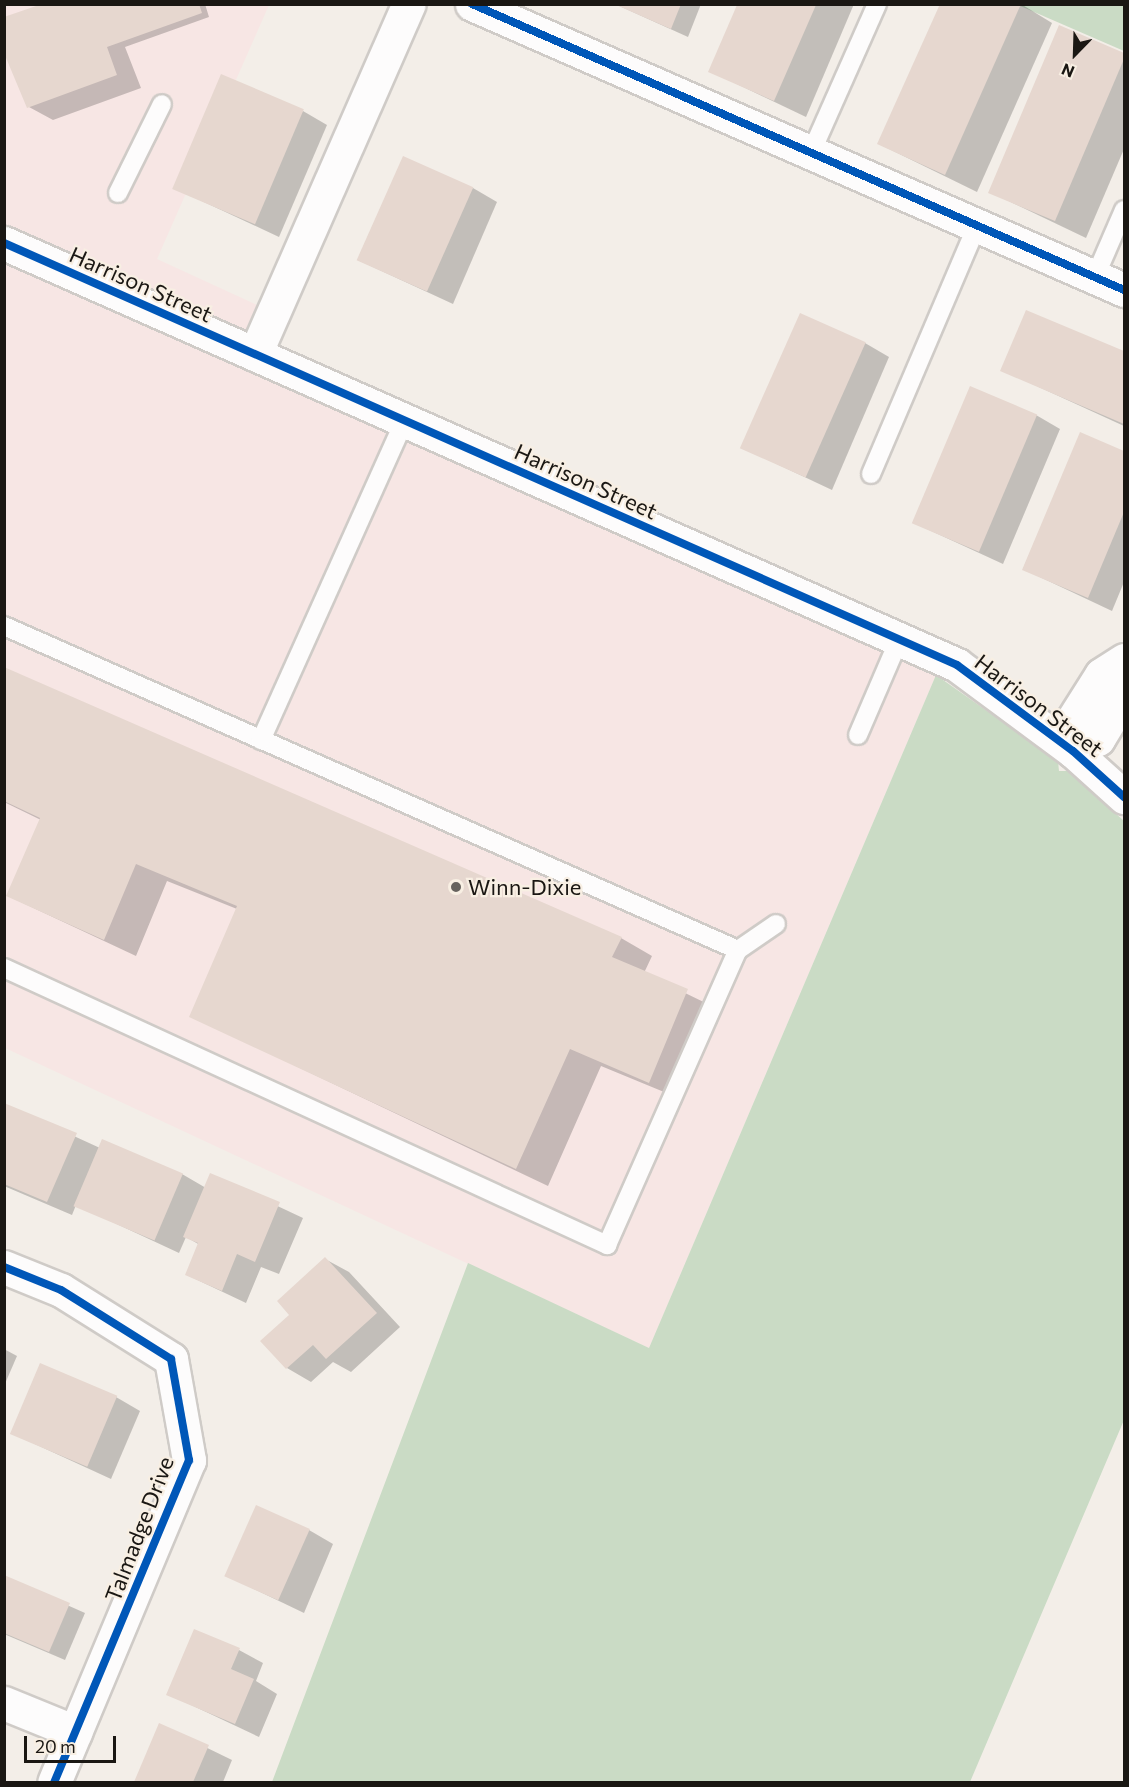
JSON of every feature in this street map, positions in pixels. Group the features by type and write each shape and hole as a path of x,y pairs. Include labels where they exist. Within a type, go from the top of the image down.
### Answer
{"street":[{"path":"255,354 409,4"},
{"path":"472,4 1125,290"},
{"name":"Harrison Street","path":"4,243 957,665 1073,751 1125,797"},
{"path":"1125,660 1101,675 1070,724 1073,751 1098,740 1125,696"},
{"name":"Talmadge Drive","path":"4,1267 61,1290 171,1359 189,1460 54,1782"},
{"path":"4,1703 75,1732"}],"lane":[{"path":"811,153 877,4"},
{"path":"118,193 162,104"},
{"path":"1095,277 1125,210"},
{"path":"871,474 977,225"},
{"path":"261,740 405,420"},
{"path":"4,626 738,950"},
{"path":"858,735 899,640"},
{"path":"4,968 607,1245 738,950 776,924"}],"shaded area":[{"path":"5,5 269,5 157,259 259,306 248,331 5,224"},
{"path":"5,264 936,675 649,1348 5,1048"}],"green space":[{"path":"1018,5 1124,5 1124,51"},
{"path":"936,675 1058,761 1059,771 1069,771 1124,821 1124,1420 970,1782 272,1782 468,1263 649,1348"}],"building":[{"path":"42,4 199,4 202,13 107,47 117,75 27,108 4,53 4,17"},
{"path":"614,4 681,4 671,29"},
{"path":"940,4 1021,4 945,175 877,144"},
{"path":"737,5 816,5 774,101 708,72"},
{"path":"1059,25 1124,53 1124,59 1055,221 988,193"},
{"path":"221,74 304,109 255,224 172,189"},
{"path":"403,156 473,187 427,291 357,260"},
{"path":"1026,310 1124,351 1124,424 1000,371"},
{"path":"800,313 866,342 806,477 740,448"},
{"path":"970,386 1037,415 979,552 912,523"},
{"path":"1080,432 1124,451 1124,512 1088,598 1022,570"},
{"path":"4,667 622,937 612,957 688,989 649,1083 570,1049 516,1169 189,1017 237,906 136,864 104,940 6,896 40,818 4,801"},
{"path":"4,1103 77,1133 47,1202 4,1184"},
{"path":"102,1139 183,1173 154,1241 73,1206"},
{"path":"210,1173 280,1202 255,1262 237,1254 222,1291 185,1275 198,1243 183,1237"},
{"path":"325,1257 377,1313 326,1359 313,1345 286,1369 260,1341 289,1315 277,1301"},
{"path":"40,1363 117,1396 87,1467 10,1434"},
{"path":"256,1505 310,1529 278,1600 224,1576"},
{"path":"4,1575 70,1603 49,1652 4,1633"},
{"path":"194,1629 240,1648 231,1669 254,1679 235,1724 166,1695"},
{"path":"159,1723 209,1745 193,1782 134,1782"}],"cycle path":[{"path":"472,4 1124,290"},
{"path":"4,243 957,665 1073,751 1124,797"},
{"path":"4,1267 61,1290 171,1359 189,1460 54,1782"}],"place":[{"name":"Winn-Dixie","path":"456,887"}]}
